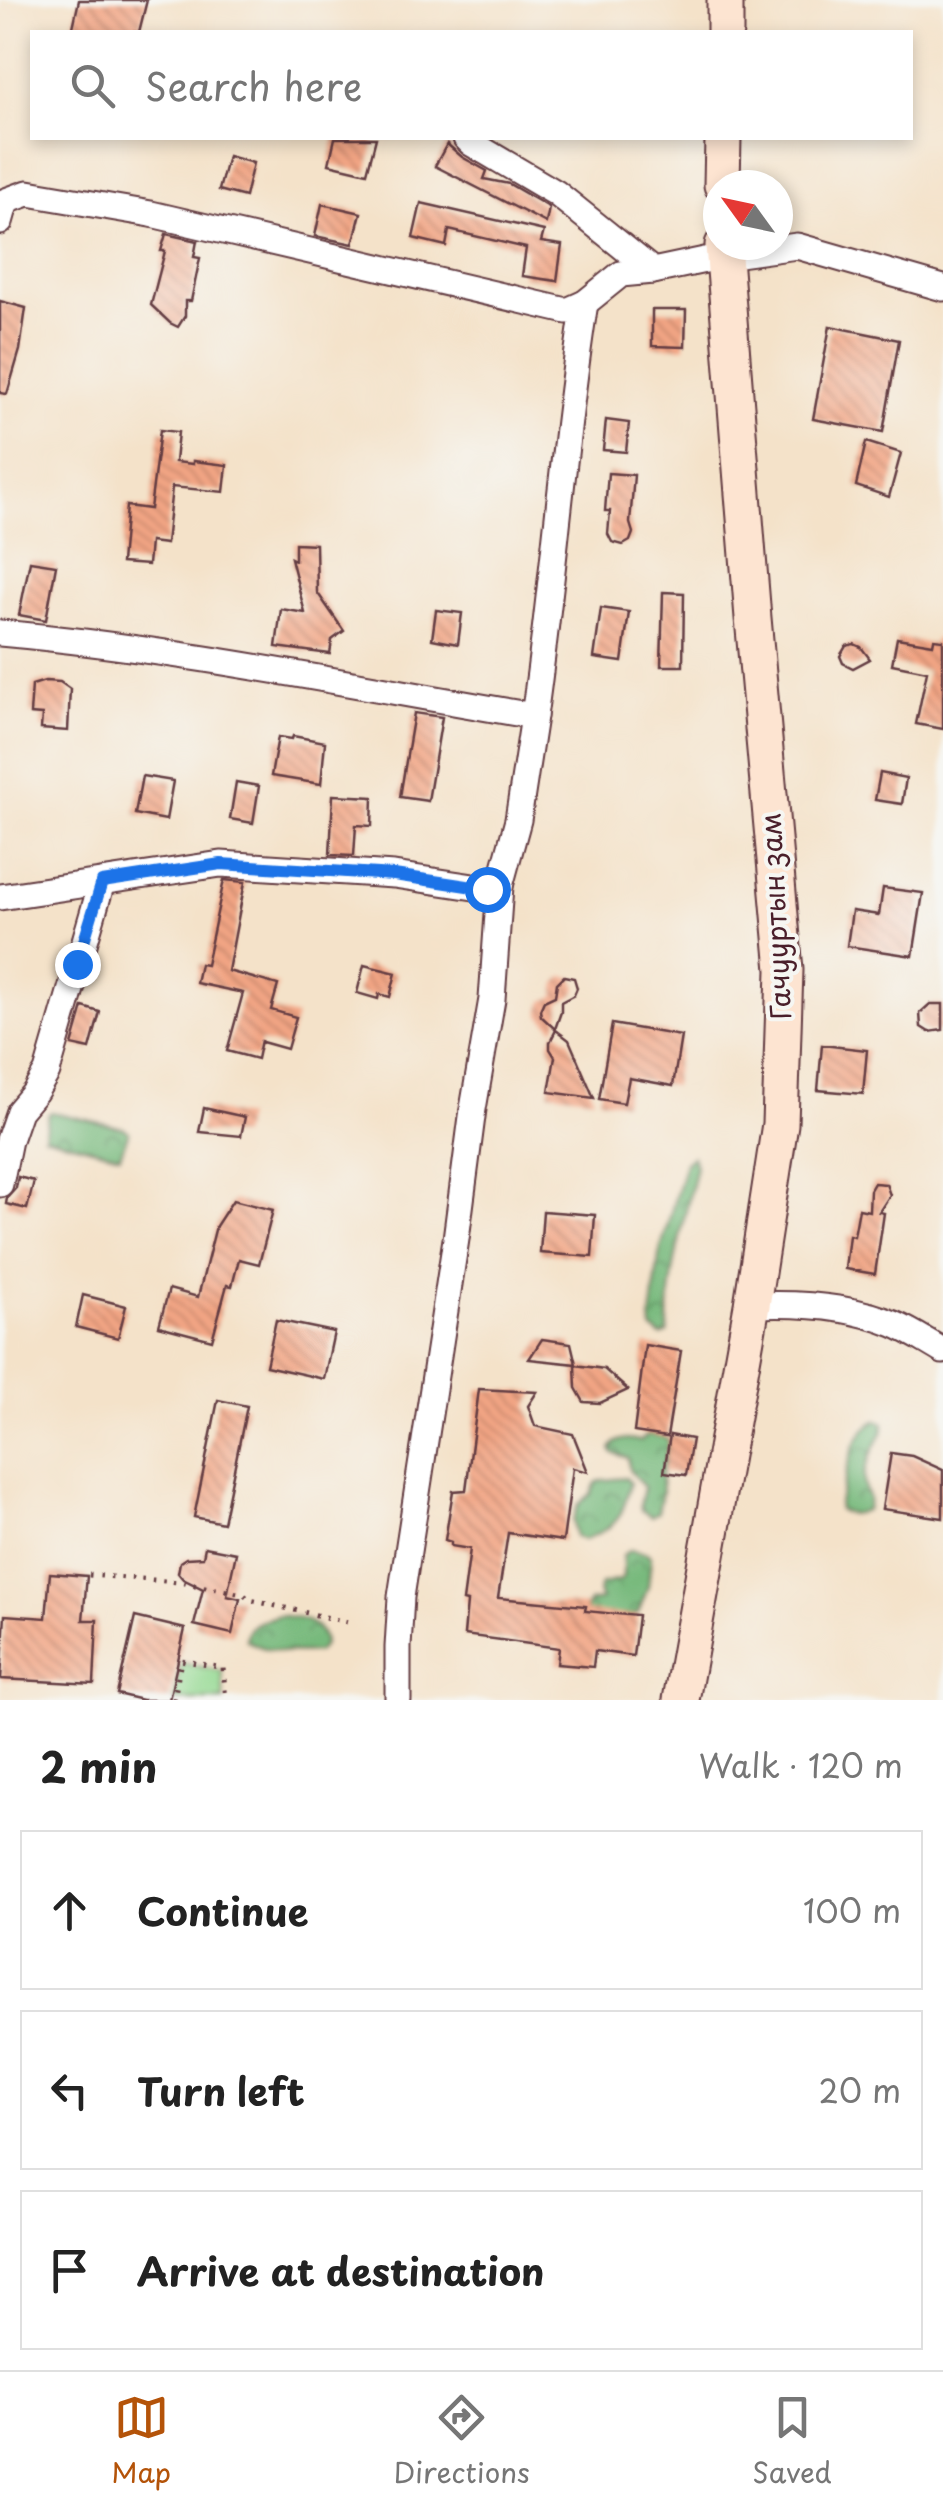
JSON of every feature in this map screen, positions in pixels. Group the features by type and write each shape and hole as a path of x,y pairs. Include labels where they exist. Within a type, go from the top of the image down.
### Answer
{"main road":[{"path":"725,30 726,0"},
{"path":"722,140 722,170"},
{"name":"Гачууртын зам","path":"681,1700 752,1305 780,1124 785,970 724,260"}],"street":[{"path":"468,140 556,194 653,271"},
{"path":"0,222 6,201 28,193 151,214 567,312 585,304 621,274 653,271 703,257"},
{"path":"793,246 943,288"},
{"path":"398,1700 402,1598 492,999 500,886 518,820 546,633 585,304"},
{"path":"0,634 75,640 534,716"},
{"path":"0,897 221,864 394,875 487,889 500,886"},
{"path":"0,1184 8,1140 19,1111 47,1072 102,882"},
{"path":"752,1305 811,1305 861,1315 893,1324 943,1352"}],"path":[{"path":"89,1574 179,1582 243,1594 250,1600 346,1622"},
{"path":"174,1700 181,1660 224,1668 226,1700"}],"green space":[{"path":"51,1112 124,1128 129,1132 120,1155 44,1136"},
{"path":"692,1156 696,1166 674,1270 668,1333 661,1336 652,1329 651,1317 659,1255 685,1162"},
{"path":"877,1420 884,1423 884,1429 865,1473 867,1509 853,1514 843,1512 838,1504 854,1446"},
{"path":"649,1434 665,1437 669,1442 658,1512 651,1516 641,1510 644,1487 629,1470 628,1458 611,1449 620,1440 640,1441"},
{"path":"626,1478 630,1483 624,1505 612,1525 583,1540 575,1536 576,1511 596,1483"},
{"path":"630,1550 647,1553 651,1558 648,1587 638,1613 586,1615 589,1602 601,1600 601,1584 621,1580 623,1555"},
{"path":"279,1615 314,1625 324,1644 318,1652 281,1652 246,1640 252,1626"},
{"path":"182,1663 222,1671 224,1700 174,1700"}],"building":[{"path":"79,0 147,0 140,30 72,30"},
{"path":"335,140 375,140 367,173 329,164"},
{"path":"447,144 487,171 484,179 509,184 547,206 546,223 435,166"},
{"path":"228,156 253,163 245,197 219,190"},
{"path":"421,203 544,231 541,242 562,245 557,281 522,276 526,248 449,230 446,246 413,238"},
{"path":"322,204 361,213 353,244 315,236"},
{"path":"166,234 197,241 194,257 200,258 191,301 185,301 185,316 178,327 151,305"},
{"path":"0,301 26,308 20,350 7,394 0,393"},
{"path":"652,310 686,310 685,347 652,346"},
{"path":"830,326 899,340 883,432 813,419"},
{"path":"606,420 629,423 626,452 603,450"},
{"path":"160,430 178,432 175,462 227,465 224,492 172,487 166,544 150,542 148,565 121,563 126,506 150,509"},
{"path":"866,442 901,453 889,497 856,486"},
{"path":"608,473 634,475 630,523 633,533 623,545 612,542 608,534"},
{"path":"295,543 316,544 317,592 344,631 332,640 330,654 276,647 281,609 305,613 291,558 295,560"},
{"path":"30,561 56,565 46,620 19,615"},
{"path":"663,592 684,593 683,666 661,666"},
{"path":"601,608 629,612 622,662 594,658"},
{"path":"436,610 462,613 458,644 432,639"},
{"path":"897,638 933,644 934,639 943,640 943,729 916,724 927,671 892,664"},
{"path":"854,644 870,659 853,668 843,663 840,656 846,646"},
{"path":"60,682 70,689 68,731 41,729 42,715 30,714 32,685"},
{"path":"414,713 442,717 428,801 400,797"},
{"path":"278,737 325,742 321,784 271,776"},
{"path":"880,773 906,778 902,804 875,800"},
{"path":"142,776 173,781 166,820 135,814"},
{"path":"236,782 259,786 253,823 230,819"},
{"path":"333,795 373,797 372,826 356,825 354,856 330,855"},
{"path":"224,880 245,882 228,971 278,985 271,1010 296,1017 287,1049 262,1044 261,1040 257,1059 227,1051 243,993 196,983 200,964 206,965"},
{"path":"883,888 923,893 913,956 847,946 852,911 879,915"},
{"path":"364,965 396,973 390,997 379,994 378,999 357,993"},
{"path":"564,976 574,978 577,988 574,995 561,1002 555,1029 540,1010 544,1001 555,996 557,983"},
{"path":"930,1004 943,1004 943,1030 929,1032 921,1027 920,1013"},
{"path":"83,1007 100,1012 90,1049 72,1045"},
{"path":"612,1024 681,1036 673,1086 629,1078 624,1103 599,1099"},
{"path":"556,1030 569,1040 594,1098 549,1092 555,1057 550,1042"},
{"path":"822,1045 867,1050 863,1094 818,1090"},
{"path":"204,1108 245,1117 241,1136 199,1132"},
{"path":"18,1177 34,1181 27,1209 6,1204"},
{"path":"874,1183 886,1184 890,1195 879,1212 884,1213 875,1274 845,1269 849,1235 854,1236 859,1209 869,1211"},
{"path":"233,1200 273,1210 259,1264 239,1259 232,1286 227,1285 212,1340 159,1326 169,1289 198,1297 216,1226"},
{"path":"543,1211 595,1215 592,1257 540,1253"},
{"path":"83,1295 126,1306 118,1338 76,1327"},
{"path":"276,1320 334,1332 324,1379 266,1366"},
{"path":"542,1339 571,1343 576,1364 529,1359"},
{"path":"645,1345 681,1351 667,1437 634,1432"},
{"path":"575,1365 604,1369 628,1390 600,1403 584,1402 576,1388"},
{"path":"479,1389 537,1392 528,1406 535,1426 573,1434 588,1472 573,1468 563,1541 508,1533 498,1598 586,1606 585,1611 638,1616 633,1656 595,1651 593,1667 557,1664 559,1648 464,1635 467,1602 463,1601 470,1549 451,1546 445,1540 453,1491 466,1490"},
{"path":"218,1400 247,1406 223,1523 194,1517"},
{"path":"670,1435 692,1439 686,1475 664,1472"},
{"path":"891,1453 912,1456 943,1470 943,1518 882,1509"},
{"path":"205,1547 236,1553 227,1596 240,1599 232,1634 194,1625 203,1589 178,1573 180,1562 203,1557"},
{"path":"50,1573 87,1576 83,1620 97,1620 94,1684 1,1679 5,1615 46,1618"},
{"path":"135,1617 185,1629 169,1700 142,1700 117,1694"}],"route":[{"path":"77,964 102,882 221,864 394,875 487,889"}]}
